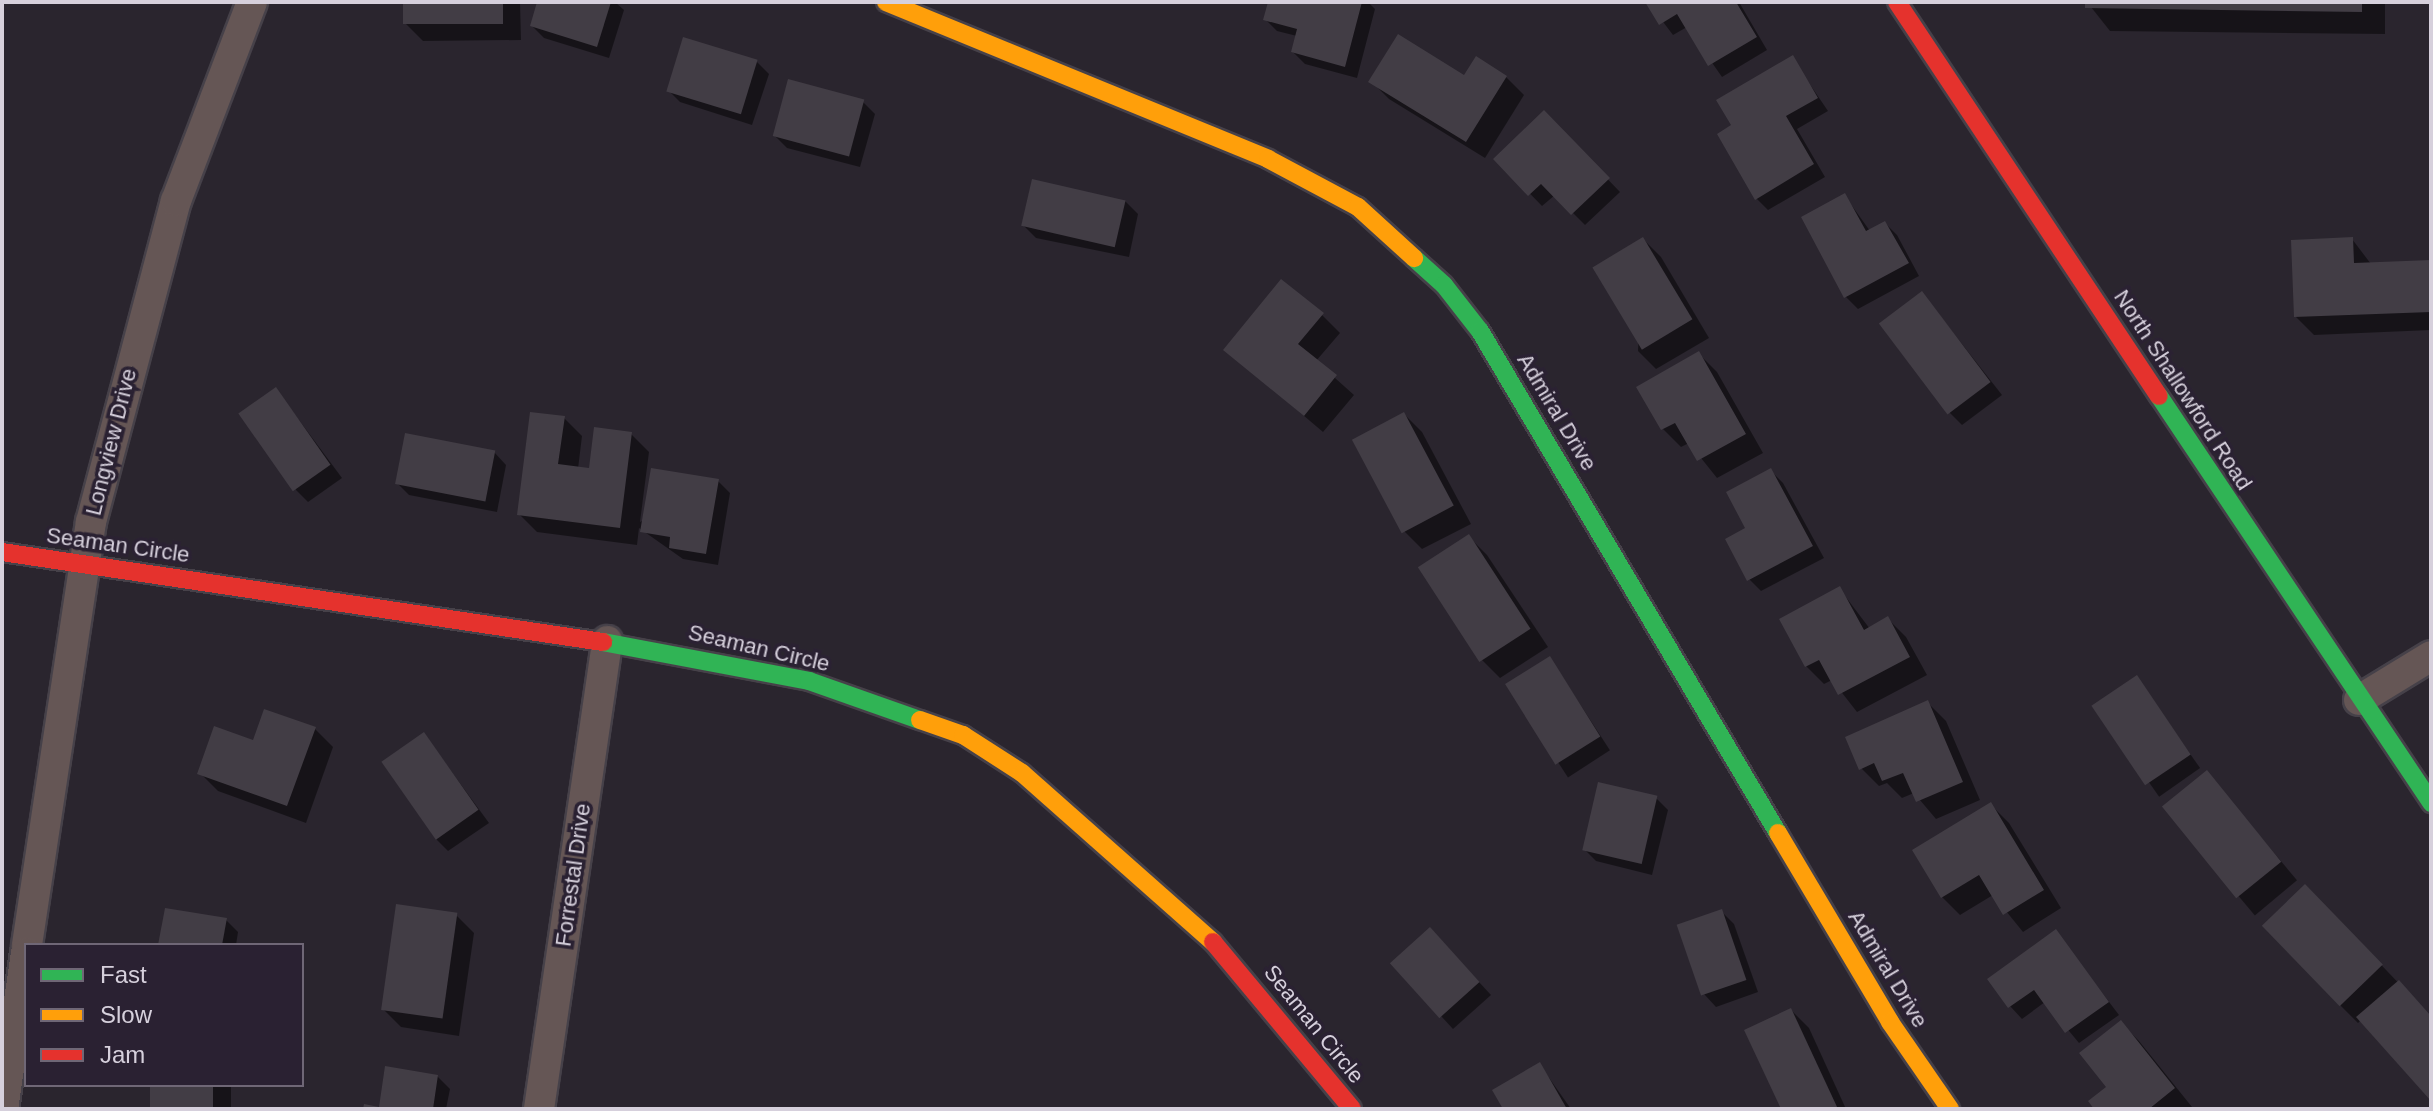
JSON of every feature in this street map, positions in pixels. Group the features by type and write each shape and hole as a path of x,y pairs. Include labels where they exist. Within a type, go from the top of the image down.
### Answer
{"street":[{"name":"Longview Drive","path":"27,943 84,564 117,415 176,201 252,2"},
{"name":"Admiral Drive","path":"886,2 1268,159 1358,207 1444,285 1488,344 1890,1022 1950,1109"},
{"name":"North Shallowford Road","path":"1897,2 2359,700 2431,803"},
{"name":"Seaman Circle","path":"2,552 607,641 809,681 975,742 1022,773 1230,957 1352,1109"},
{"name":"Forrestal Drive","path":"539,1109 607,641"},
{"path":"2359,700 2431,656"},
{"path":"3,1109 24,967"}],"building":[{"path":"403,2 503,2 503,24 403,24"},
{"path":"537,2 611,2 597,47 530,26"},
{"path":"1268,2 1362,2 1345,67 1291,52 1297,29 1263,20"},
{"path":"1645,2 1736,2 1757,37 1708,66 1677,14 1659,25"},
{"path":"2085,2 2362,2 2362,12 2085,8"},
{"path":"1398,34 1464,75 1476,56 1507,76 1466,142 1368,82"},
{"path":"683,37 758,60 741,114 666,92"},
{"path":"1793,55 1818,98 1786,116 1814,164 1755,200 1717,134 1731,125 1716,100"},
{"path":"788,79 864,99 849,156 773,136"},
{"path":"1544,110 1610,178 1571,215 1541,184 1528,196 1493,159"},
{"path":"1032,179 1126,201 1115,247 1021,226"},
{"path":"1845,193 1866,231 1885,221 1909,263 1844,298 1801,217"},
{"path":"1643,237 1692,319 1642,350 1592,267"},
{"path":"2353,237 2354,263 2431,260 2431,312 2294,317 2291,240"},
{"path":"1281,279 1324,313 1298,344 1337,375 1304,416 1223,350"},
{"path":"1922,291 1991,382 1947,415 1879,323"},
{"path":"1699,351 1746,434 1697,461 1675,423 1661,430 1636,387"},
{"path":"276,387 330,465 293,491 238,413"},
{"path":"530,412 565,416 558,464 589,468 594,427 632,432 620,528 517,515"},
{"path":"1404,412 1454,506 1402,533 1352,440"},
{"path":"405,433 495,451 485,502 395,484"},
{"path":"651,468 719,479 706,554 669,548 670,537 640,532"},
{"path":"1771,468 1813,546 1747,581 1725,539 1745,528 1726,492"},
{"path":"1469,534 1531,629 1479,662 1418,567"},
{"path":"1840,586 1864,630 1888,616 1910,657 1838,695 1819,660 1805,667 1779,619"},
{"path":"1550,656 1600,737 1555,765 1505,684"},
{"path":"2137,675 2191,755 2145,785 2091,706"},
{"path":"1928,700 1963,782 1916,802 1903,773 1882,781 1874,763 1859,770 1845,737"},
{"path":"264,709 316,727 287,806 197,774 214,726 253,740"},
{"path":"424,732 478,810 436,840 381,762"},
{"path":"2207,770 2281,862 2236,898 2162,807"},
{"path":"1598,782 1657,796 1642,864 1582,850"},
{"path":"1991,802 2044,890 2003,915 1979,875 1941,898 1912,850"},
{"path":"2305,884 2383,965 2340,1006 2262,926"},
{"path":"396,904 457,913 443,1019 381,1010"},
{"path":"165,908 227,918 222,943 158,943"},
{"path":"1722,909 1746,980 1701,996 1677,925"},
{"path":"1430,927 1480,982 1439,1018 1390,963"},
{"path":"2056,929 2109,1002 2065,1033 2034,990 2008,1008 1987,979"},
{"path":"2399,980 2431,1016 2431,1101 2356,1017"},
{"path":"1791,1008 1838,1109 1781,1109 1744,1030"},
{"path":"2121,1020 2175,1088 2149,1109 2094,1109 2088,1101 2106,1087 2079,1053"},
{"path":"1540,1062 1567,1109 1503,1109 1492,1090"},
{"path":"385,1066 438,1075 433,1109 363,1109 364,1104 379,1107"},
{"path":"150,1087 213,1087 213,1109 150,1109"}],"traffic: fast":[{"path":"1414,258 1444,285 1480,331 1778,833"},
{"path":"2159,396 2431,803"},
{"path":"603,642 809,681 920,720"}],"traffic: slow":[{"path":"886,2 1268,159 1358,207 1414,258"},
{"path":"920,720 963,735 1022,773 1213,942"},
{"path":"1778,833 1890,1022 1950,1109"}],"traffic: jam":[{"path":"1897,2 2159,396"},
{"path":"2,552 603,642"},
{"path":"1213,942 1352,1109"}]}
